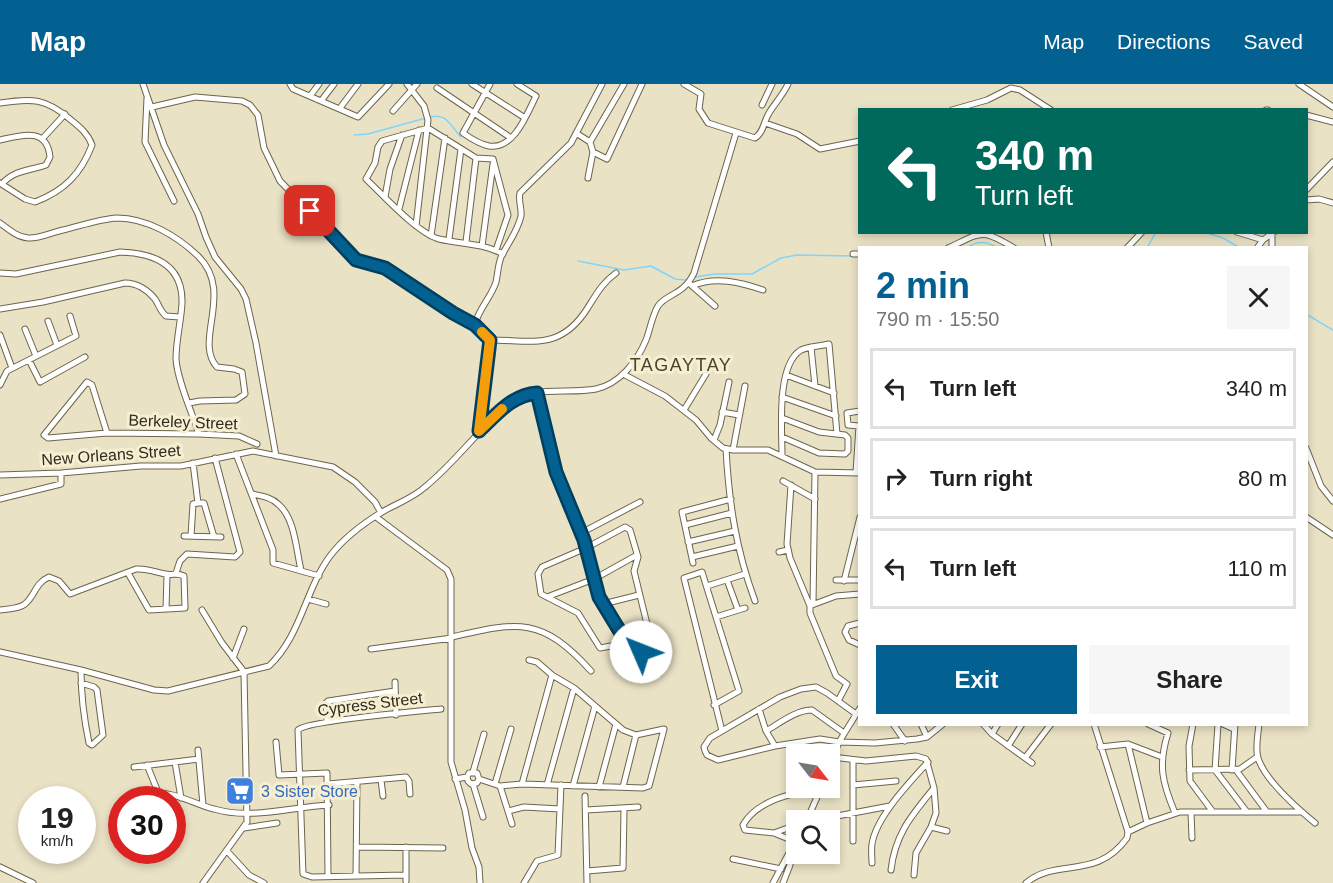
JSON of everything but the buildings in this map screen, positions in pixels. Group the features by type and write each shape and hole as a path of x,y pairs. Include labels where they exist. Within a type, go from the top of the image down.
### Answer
{"street":[{"path":"143,84 164,145 198,214 215,256 246,299 276,456"},
{"path":"290,84 299,92 358,117 389,84"},
{"path":"299,92 304,84"},
{"path":"310,96 319,84"},
{"path":"321,101 334,84"},
{"path":"340,108 358,84"},
{"path":"407,84 424,106 428,128 416,226"},
{"path":"393,111 417,84"},
{"path":"472,84 525,118"},
{"path":"490,84 463,133 476,142 490,146 500,145 511,138 518,130 536,96 517,84"},
{"path":"475,325 477,314 496,284 503,254 522,214 518,199 520,192 571,143 602,84"},
{"path":"588,178 592,153 590,142 624,84"},
{"path":"592,153 607,159 642,84"},
{"path":"684,84 701,94 699,109 708,123 755,138 761,134 769,113 788,84"},
{"path":"762,105 772,84"},
{"path":"1299,84 1333,107"},
{"path":"437,88 511,138"},
{"path":"959,108 987,100 1011,88 1020,90 1048,108"},
{"path":"148,97 145,142 174,201"},
{"path":"152,107 195,97 242,102 250,105 258,115 264,148 280,181 356,260 385,268 475,325 490,340 542,342 554,340 582,317 605,280 616,273"},
{"path":"0,103 23,99 50,103 88,135 92,145 77,175 49,196 35,202 25,199 1,184 21,170 45,165 50,157 43,138"},
{"path":"43,138 65,114"},
{"path":"1308,116 1333,123"},
{"path":"765,123 788,130 820,150 858,141"},
{"path":"493,159 476,158 428,128 382,141 378,147 375,163 366,179 416,226 431,236 442,240 449,239 482,246 503,254"},
{"path":"399,209 419,130"},
{"path":"576,133 590,142"},
{"path":"690,284 736,133"},
{"path":"0,140 34,135 43,138"},
{"path":"385,197 390,169 402,135"},
{"path":"431,236 445,138"},
{"path":"449,239 460,149"},
{"path":"466,242 476,158"},
{"path":"493,159 508,215 496,250"},
{"path":"482,246 493,159"},
{"path":"1308,188 1333,162"},
{"path":"1308,200 1319,199 1333,203"},
{"path":"0,223 11,232 28,238 116,218 141,221 161,229 200,257 213,279 215,304 208,352 210,360 217,367 242,372 245,394 236,400 200,401 189,404"},
{"path":"953,246 980,234"},
{"path":"986,234 995,236 1011,246"},
{"path":"1129,246 1140,234"},
{"path":"1244,234 1263,240"},
{"path":"1258,246 1273,234"},
{"path":"0,273 16,274 120,252 145,255 165,263 175,274 182,288 176,360 199,434"},
{"path":"0,652 81,670 154,690 168,691 269,666 290,640 319,576 330,556 342,542 378,515 423,490 439,476 479,431 514,399 526,394 595,389 609,384 623,374 642,348 659,304 690,284 718,280 763,290"},
{"path":"0,309 132,283 155,299 166,316 180,317"},
{"path":"690,284 715,306"},
{"path":"0,385 4,374 12,368 76,336 70,316"},
{"path":"48,321 57,345"},
{"path":"25,329 36,356"},
{"path":"0,335 12,368"},
{"path":"479,431 490,340"},
{"path":"782,455 782,397 786,375 800,350 829,344 837,434"},
{"path":"811,347 815,386"},
{"path":"28,360 40,382 85,357"},
{"path":"623,374 646,385 684,410 714,440 730,449 764,449 816,472 858,473"},
{"path":"684,410 706,374"},
{"path":"786,375 834,393"},
{"name":"Berkeley Street","path":"107,433 92,385 87,382 44,435 48,438 107,433 199,434 240,436 257,444"},
{"path":"714,440 729,382"},
{"path":"745,386 730,449 731,499 738,546 755,601"},
{"path":"537,393 556,472 581,533 603,604 627,643 655,661"},
{"path":"782,397 836,416"},
{"path":"858,411 847,413 848,425 858,426"},
{"path":"722,412 739,415"},
{"path":"782,418 819,432 846,435 849,438 849,448 845,454 819,453 782,436"},
{"name":"New Orleans Street","path":"0,475 62,473 141,466 181,466 253,451 333,466 355,482 375,502 378,515 447,570 452,583 451,762 465,810 472,848 479,867 480,883"},
{"path":"1308,453 1321,486 1333,501"},
{"path":"236,454 273,550 273,563 319,576"},
{"path":"176,573 180,561 187,554 235,556 240,552 215,458"},
{"path":"193,463 198,503"},
{"path":"816,472 810,614 836,676 847,684 838,700"},
{"path":"0,499 61,484 62,473"},
{"path":"783,481 815,499"},
{"path":"791,485 788,550 812,605"},
{"path":"252,494 266,497 277,503 286,514 301,570"},
{"path":"731,499 682,512 692,560 738,546"},
{"path":"581,533 640,502"},
{"path":"191,536 193,504 204,503 214,537"},
{"path":"685,525 732,513"},
{"path":"1308,518 1333,535"},
{"path":"627,643 600,648 578,613 540,592 538,574 540,568 626,527 631,532 637,555 634,571 659,673"},
{"path":"844,581 858,529"},
{"path":"688,542 735,531"},
{"path":"184,536 221,537"},
{"path":"779,552 788,550"},
{"path":"547,597 594,579 637,555"},
{"path":"0,610 26,604 40,581 49,577 60,581 70,594 128,573 143,569 167,575 176,573 185,578 186,605 183,609 151,610 146,608 128,573"},
{"path":"714,705 739,691 702,572 684,578 714,705 722,731"},
{"path":"707,586 745,574"},
{"path":"166,609 167,575"},
{"path":"728,579 738,610"},
{"path":"836,580 858,580"},
{"path":"812,605 836,596 858,594"},
{"path":"603,604 639,595"},
{"path":"308,599 326,604"},
{"path":"716,617 745,608"},
{"path":"202,610 222,643 245,673 249,814 244,828 202,883"},
{"path":"858,624 848,626 845,632 849,640 858,644"},
{"path":"371,650 452,638 508,626 537,628 555,637 591,671"},
{"path":"233,658 244,629"},
{"path":"479,779 498,785 643,788 649,786 664,729 636,735 623,730 574,688 552,675 537,662 529,660"},
{"path":"81,670 81,683 83,714 89,743 92,744 103,735 97,690 81,683"},
{"path":"522,784 552,675"},
{"path":"394,682 396,715"},
{"path":"838,742 858,711 816,687 801,689 780,698 710,738 704,747 707,755 722,760 775,746 820,739 838,742 875,743 904,741 927,737 941,726"},
{"path":"547,785 574,688"},
{"path":"327,722 326,703 328,701 395,691"},
{"path":"573,786 595,706"},
{"name":"Cypress Street","path":"299,774 297,733 301,726 441,709"},
{"path":"759,710 766,731 775,746"},
{"path":"766,731 794,715 812,710 844,733"},
{"path":"599,787 616,724"},
{"path":"894,726 904,741"},
{"path":"922,726 927,737"},
{"path":"985,726 992,734 1032,763"},
{"path":"992,734 997,726"},
{"path":"1008,746 1021,726"},
{"path":"1025,758 1049,726"},
{"path":"1026,883 1043,873 1096,863 1125,842 1128,832 1095,726"},
{"path":"1193,726 1189,770 1193,787 1213,812"},
{"path":"1218,726 1215,770 1247,812"},
{"path":"1259,726 1257,757 1290,801 1316,823"},
{"path":"1160,727 1168,733 1162,757 1164,783 1175,813"},
{"path":"1234,727 1234,770 1267,812"},
{"path":"511,729 498,785 512,824"},
{"path":"455,779 467,777 473,772 484,734"},
{"path":"623,787 636,735"},
{"path":"276,742 278,774 326,773 328,876"},
{"path":"1101,747 1128,744 1162,757"},
{"path":"1128,744 1147,823"},
{"path":"198,750 203,805"},
{"path":"840,758 853,760 916,756 924,757 928,762 934,788 936,813 916,853 914,875"},
{"path":"1189,770 1245,768 1257,757"},
{"path":"134,767 199,759"},
{"path":"853,760 853,841"},
{"path":"175,762 179,786"},
{"path":"872,863 874,837 891,806 928,762"},
{"path":"147,765 156,786"},
{"path":"473,772 477,773 479,779"},
{"path":"299,774 303,874 312,877 405,878 406,847"},
{"path":"467,777 468,781 473,784 483,817"},
{"path":"328,784 408,778 410,794"},
{"path":"473,784 479,779"},
{"path":"381,780 383,796"},
{"path":"853,785 896,781"},
{"path":"357,782 357,876"},
{"path":"524,883 537,861 558,855 561,785"},
{"path":"891,870 896,842 934,788"},
{"path":"585,796 586,883"},
{"path":"786,796 754,812 743,825 745,830 774,833 786,837"},
{"path":"186,800 214,810 249,814 328,805"},
{"path":"840,816 891,806"},
{"path":"508,811 524,807 560,809"},
{"path":"586,810 638,807"},
{"path":"587,871 623,868 624,809"},
{"path":"1191,812 1192,838"},
{"path":"1128,832 1175,813 1302,812"},
{"path":"244,828 276,823"},
{"path":"931,827 946,831"},
{"path":"774,833 786,829"},
{"path":"357,847 443,848"},
{"path":"227,851 249,875 264,883"},
{"path":"733,859 781,869"},
{"path":"773,883 786,860"},
{"path":"783,883 790,865"},
{"path":"0,867 33,883"}],"waterway":[{"path":"431,117 437,116 445,119 461,137"},
{"path":"354,135 368,134 426,118"},
{"path":"1148,246 1155,234"},
{"path":"1210,234 1237,246"},
{"path":"971,246 982,242 994,246"},
{"path":"695,277 715,274 752,274 781,258 797,255 853,256"},
{"path":"578,261 624,270 651,266 675,279 686,280"},
{"path":"1308,315 1333,330"}],"slow traffic":[{"path":"482,332 490,340 479,431 502,409"}],"place":[{"name":"3 Sister Store","path":"240,791"}],"district":[{"name":"TAGAYTAY","path":"681,365"}],"route":[{"path":"310,211 356,260 385,268 475,325 490,340 479,431 514,399 526,394 537,393 556,472 584,540 599,597 627,643 641,652"}]}
